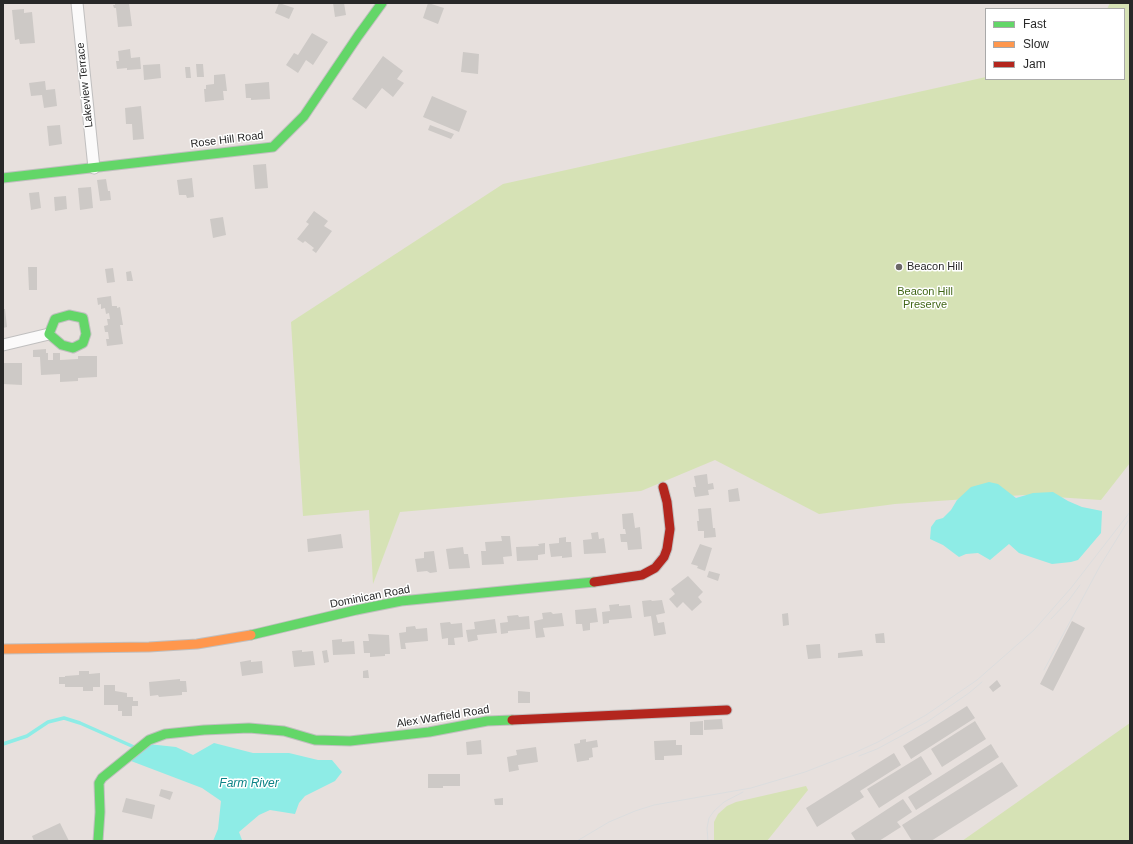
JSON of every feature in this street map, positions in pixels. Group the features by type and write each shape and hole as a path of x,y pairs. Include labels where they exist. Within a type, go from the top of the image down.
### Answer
{"street":[{"name":"Lakeview Terrace","path":"77,3 94,168"},
{"name":"Rose Hill Road","path":"3,178 273,147 304,116 382,3"},
{"path":"3,346 49,334"},
{"name":"Dominican Road","path":"3,650 31,648 149,647 197,644 238,638 401,601 614,580 642,575 655,568 664,557 667,549 670,529 667,502 663,487"},
{"name":"Alex Warfield Road","path":"98,841 100,812 99,783 102,778 149,740 165,734 204,730 249,728 284,731 315,740 350,740 414,734 487,721 727,710"}],"green space":[{"name":"Beacon Hill Preserve","path":"1110,3 1130,3 1130,463 1101,500 1024,495 895,504 819,514 715,460 641,491 400,512 373,584 369,510 303,516 291,322 503,184 985,77 985,80 1125,80 1125,8 1108,8"},
{"path":"1130,723 1130,841 962,841"},
{"path":"806,786 808,790 767,841 714,841 714,822 718,814 727,806 736,802"}],"water":[{"path":"989,482 998,484 1016,498 1033,493 1053,492 1082,507 1102,511 1101,533 1078,560 1052,564 1019,553 1009,544 990,560 978,553 966,554 959,557 943,545 930,539 931,527 936,520 943,518 951,510 957,500 971,487"},
{"name":"Farm River","path":"214,743 253,753 289,753 318,760 332,760 342,772 335,781 305,796 299,803 295,814 270,810 259,815 239,832 242,840 247,841 213,841 218,829 221,801 202,788 131,761 148,744 176,747 193,755"}],"building":[{"path":"115,3 129,3 132,26 118,27 116,8 114,8 113,5 115,5"},
{"path":"279,3 294,8 289,19 275,13"},
{"path":"333,3 344,3 346,15 335,17"},
{"path":"428,3 444,8 438,24 423,18"},
{"path":"24,9 24,13 32,12 35,43 20,44 19,39 15,40 12,10"},
{"path":"312,33 328,42 313,65 306,60 298,73 286,65 294,53 298,55"},
{"path":"130,49 131,58 140,57 141,69 117,69 116,61 119,61 118,51"},
{"path":"463,52 479,54 478,74 461,72"},
{"path":"383,56 403,71 397,79 404,83 393,97 382,88 366,109 352,99"},
{"path":"160,64 161,78 144,80 143,65"},
{"path":"196,64 203,64 204,77 197,77"},
{"path":"185,67 190,67 191,78 186,78"},
{"path":"225,74 227,91 223,91 224,100 205,102 204,89 206,89 206,85 214,84 214,75"},
{"path":"45,81 46,90 55,89 57,106 44,108 42,95 31,96 29,83"},
{"path":"269,82 270,99 251,100 251,98 246,98 245,84"},
{"path":"432,96 467,111 459,132 423,117"},
{"path":"141,106 144,139 133,140 132,124 126,124 125,108"},
{"path":"60,125 62,144 49,146 47,126"},
{"path":"430,125 454,134 451,139 428,130"},
{"path":"266,164 268,188 255,189 253,165"},
{"path":"192,178 194,197 187,198 186,195 179,195 177,180"},
{"path":"106,179 111,200 100,201 97,180"},
{"path":"91,187 93,208 80,210 78,188"},
{"path":"39,192 41,208 31,210 29,193"},
{"path":"66,196 67,209 55,211 54,197"},
{"path":"314,211 328,221 324,226 332,231 316,253 312,250 314,248 305,241 303,243 297,239 309,224 306,222"},
{"path":"223,217 226,235 213,238 210,219"},
{"path":"28,267 37,267 37,290 29,290"},
{"path":"113,268 115,282 107,283 105,269"},
{"path":"131,271 133,281 127,281 126,272"},
{"path":"111,296 112,306 117,306 117,308 120,307 123,325 120,325 123,344 107,346 106,339 109,339 108,332 105,332 104,326 108,325 107,319 110,319 109,313 106,314 105,308 101,309 101,304 98,305 97,298"},
{"path":"3,309 5,309 7,327 3,328"},
{"path":"46,349 46,353 48,353 48,360 53,360 53,353 60,353 60,360 78,359 78,356 97,356 97,377 78,378 78,381 60,382 60,374 41,375 40,357 33,357 33,350"},
{"path":"3,363 22,363 22,385 3,384"},
{"path":"707,474 708,484 713,483 714,489 708,490 709,495 695,497 693,487 696,487 694,476"},
{"path":"738,488 740,501 729,502 728,490"},
{"path":"711,508 713,528 715,528 716,537 704,538 704,531 698,531 698,509"},
{"path":"633,513 635,528 640,527 642,549 628,550 627,542 621,542 620,534 626,534 625,529 623,529 622,514"},
{"path":"598,532 599,539 604,538 606,553 584,554 583,540 592,539 591,533"},
{"path":"341,534 343,548 308,552 307,539"},
{"path":"501,536 510,536 512,556 503,557 504,564 482,565 481,551 486,551 485,542 502,541"},
{"path":"566,537 566,542 571,542 572,557 551,557 549,544 559,543 559,538"},
{"path":"545,543 545,554 538,555 538,560 517,561 516,547 539,546 538,544"},
{"path":"700,544 712,548 705,571 697,568 698,566 691,564"},
{"path":"463,547 464,554 468,554 470,568 449,569 446,549"},
{"path":"434,551 437,572 417,572 415,559 424,558 424,552"},
{"path":"709,571 720,574 718,581 707,577"},
{"path":"688,576 703,592 698,597 702,602 692,611 683,602 677,608 669,599 675,594 671,589"},
{"path":"662,600 665,613 656,615 658,623 664,622 666,634 654,636 651,616 644,617 642,601"},
{"path":"619,604 619,606 630,605 632,618 609,620 609,623 603,624 602,612 610,611 609,605"},
{"path":"596,608 598,622 590,623 590,630 583,631 582,624 576,624 575,610"},
{"path":"551,612 553,614 562,613 564,626 543,628 545,637 536,638 534,621 543,619 542,613"},
{"path":"788,613 789,625 783,626 782,614"},
{"path":"518,615 519,617 529,616 530,629 508,631 508,633 501,634 500,623 508,622 507,616"},
{"path":"495,619 497,633 477,635 478,640 468,642 466,630 475,629 474,622"},
{"path":"1072,621 1085,628 1053,691 1040,684"},
{"path":"450,622 451,624 462,623 463,637 454,638 455,645 448,645 448,638 442,639 440,623"},
{"path":"415,626 416,629 427,628 428,641 405,643 406,649 401,649 399,633 406,632 406,627"},
{"path":"884,633 885,643 876,643 875,634"},
{"path":"368,634 389,635 390,654 385,654 385,656 370,657 370,653 364,653 363,641 369,641"},
{"path":"342,639 342,642 354,641 355,654 333,655 332,640"},
{"path":"820,644 821,658 808,659 806,645"},
{"path":"302,650 302,652 313,651 315,665 294,667 292,651"},
{"path":"327,650 329,662 324,663 322,651"},
{"path":"862,650 863,656 838,658 838,653"},
{"path":"251,660 251,662 262,661 263,673 242,676 240,662"},
{"path":"368,670 369,678 363,678 363,671"},
{"path":"79,671 89,671 89,674 100,673 100,687 93,687 93,691 83,691 83,687 65,687 65,684 59,684 59,677 79,675"},
{"path":"180,679 180,681 186,681 187,692 182,692 182,695 159,697 158,695 150,696 149,682"},
{"path":"997,680 1001,686 993,692 989,687"},
{"path":"104,685 115,685 115,691 127,693 127,697 133,697 133,701 138,701 138,706 132,706 132,716 122,716 122,711 118,711 118,705 104,705"},
{"path":"518,691 530,692 530,703 518,703"},
{"path":"967,706 975,718 911,759 903,746"},
{"path":"722,719 723,729 704,730 704,720"},
{"path":"703,721 703,735 690,735 690,722"},
{"path":"975,721 986,739 942,767 931,749"},
{"path":"586,739 586,742 597,740 598,747 592,748 593,757 589,758 589,760 577,762 574,744 580,743 580,740"},
{"path":"481,740 482,754 467,755 466,742"},
{"path":"676,740 676,745 682,745 682,755 664,756 664,760 655,760 654,741"},
{"path":"991,744 999,757 916,810 908,797"},
{"path":"536,747 538,762 518,765 519,770 509,772 507,757 517,755 516,750"},
{"path":"894,753 901,765 860,791 864,797 817,827 806,808"},
{"path":"921,756 932,774 879,808 867,789"},
{"path":"1002,762 1018,786 931,841 912,841 902,825"},
{"path":"428,774 460,774 460,786 428,788"},
{"path":"161,789 173,792 170,800 159,796"},
{"path":"126,798 155,805 152,819 122,812"},
{"path":"503,798 503,805 495,805 494,799"},
{"path":"903,799 912,812 897,822 901,827 879,841 856,841 851,833"},
{"path":"60,823 69,841 34,841 32,836"}],"waterway":[{"name":"Farm River","path":"3,744 27,736 48,722 64,718 80,723 134,747"}],"tram line":[{"path":"577,841 609,822 654,805 751,788 805,772 878,742 926,715 977,680 1034,630 1071,588 1130,512"},
{"path":"1044,670 1100,566 1128,521"},
{"path":"1051,619 1069,600 1080,585"},
{"path":"859,756 877,749 927,722 969,693 982,682"},
{"path":"708,841 707,828 709,818 724,802 743,792"}],"traffic: fast":[{"path":"3,178 273,147 304,116 382,3"},
{"path":"69,315 83,318 86,334 83,343 73,348 62,345 49,334 55,319 69,315"},
{"path":"251,635 401,601 594,582"},
{"path":"98,841 100,812 99,783 102,778 149,740 165,734 204,730 249,728 284,731 315,740 350,741 429,732 487,721 512,720"}],"traffic: slow":[{"path":"3,649 149,647 197,644 251,635"}],"traffic: jam":[{"path":"594,582 642,575 655,568 664,557 667,549 670,529 667,502 663,487"},
{"path":"512,720 727,710"}],"place":[{"name":"Beacon Hill","path":"899,267"}]}
